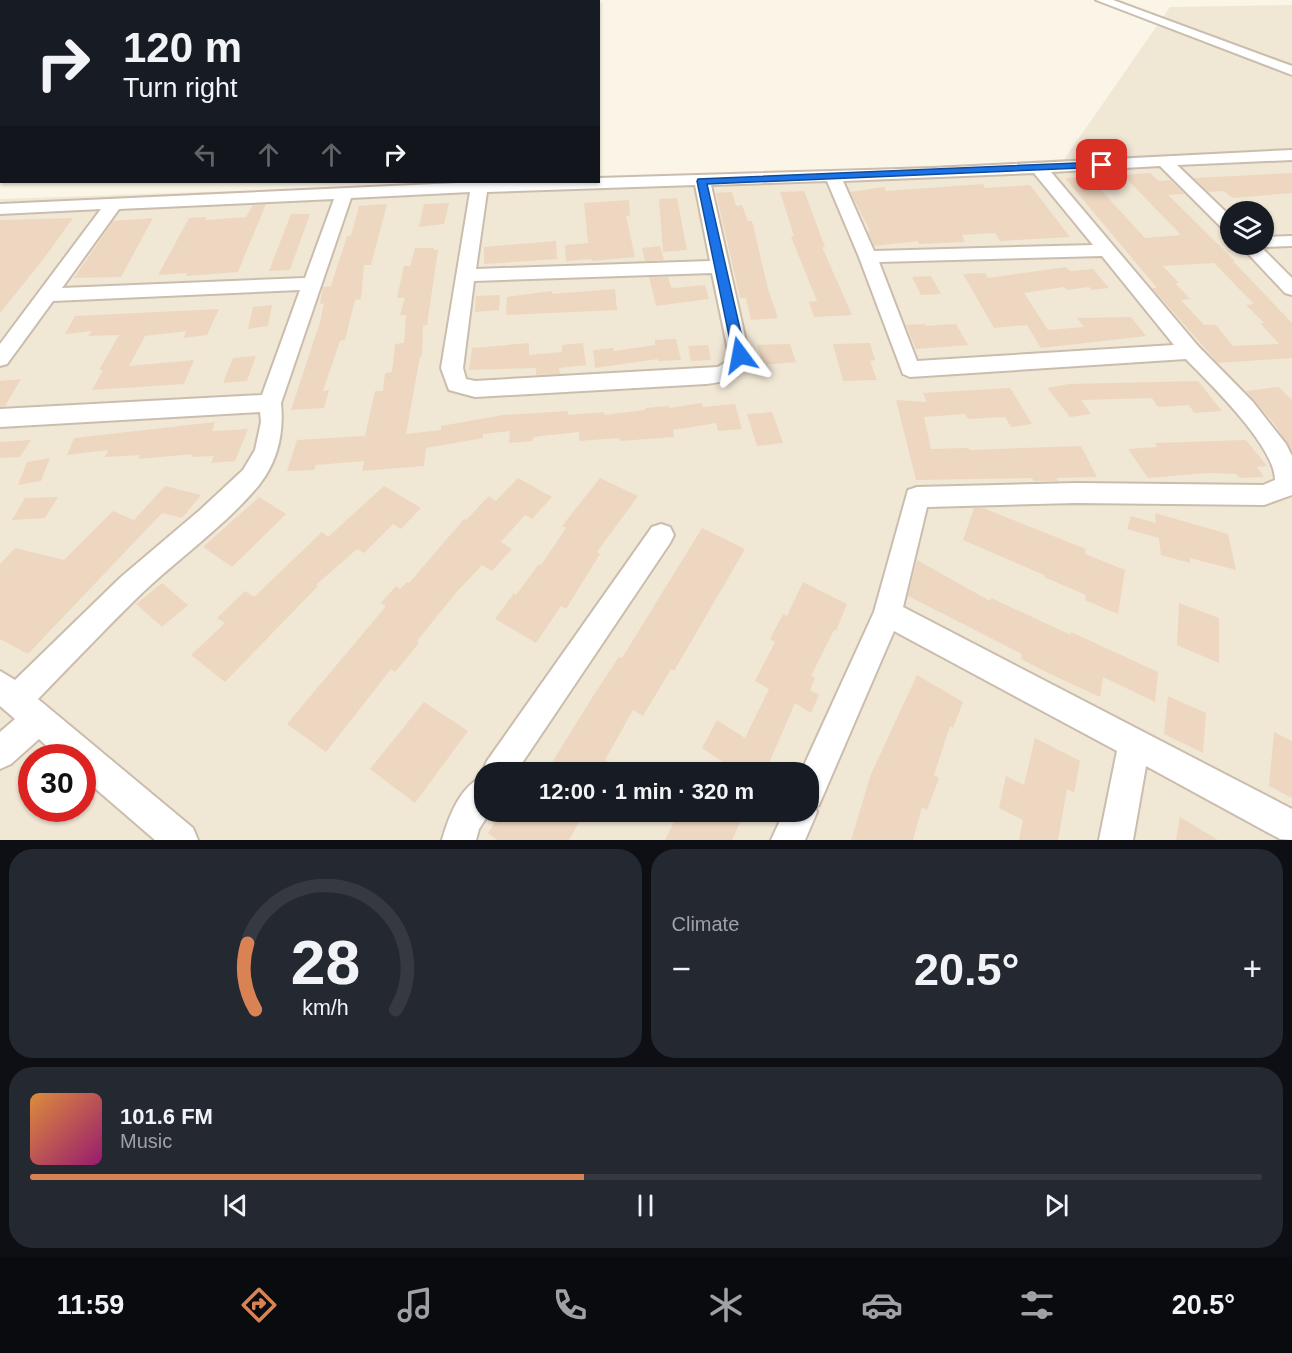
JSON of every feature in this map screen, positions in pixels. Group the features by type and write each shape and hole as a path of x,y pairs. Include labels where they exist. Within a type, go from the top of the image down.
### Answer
{"street":[{"path":"1102,0 1292,71"},
{"path":"0,209 112,206 479,187 833,177 1292,155"},
{"path":"1165,162 1220,216"},
{"path":"819,769 888,614 917,497 1077,493 1264,495 1287,486 1287,470 1278,451 1245,408 1191,351 1039,168"},
{"path":"833,177 868,257 910,369 1191,351"},
{"path":"479,187 452,368 458,384 475,389 722,374 735,367 740,355 702,181"},
{"path":"0,753 18,702 131,586 209,518 251,477 266,452 272,422 270,403 310,284 344,194"},
{"path":"0,359 112,206"},
{"path":"1274,242 1292,241"},
{"path":"868,257 1109,250"},
{"path":"1259,255 1292,289"},
{"path":"467,275 719,267"},
{"path":"48,295 310,284"},
{"path":"0,418 270,403"},
{"path":"505,762 661,535"},
{"path":"888,614 1292,827"},
{"path":"18,702 181,840"},
{"path":"1116,840 1134,744"},
{"path":"459,840 464,822 474,807"},
{"path":"788,840 796,822"}],"shaded area":[{"path":"1292,5 1292,840 0,840 0,199 465,183 600,183 600,178 1063,161 1170,7"}],"building":[{"path":"1150,173 1159,181 1170,180 1185,194 1168,195 1220,246 1220,255 1229,255 1292,323 1292,358 1218,363 1152,288 1157,288 1065,178 1089,177 1145,238 1181,235 1123,175","holes":["1214,263 1254,304 1246,305 1264,323 1260,323 1279,344 1233,346 1216,325 1204,325 1181,300 1190,299 1163,266"]},
{"path":"1292,173 1292,193 1233,198 1224,191 1208,192 1194,178"},
{"path":"983,184 985,188 1030,185 1070,237 1000,241 995,233 962,235 965,242 919,244 918,241 874,246 868,231 870,231 850,192 884,187 886,191"},
{"path":"804,191 825,247 822,247 852,315 814,317 809,302 817,301 791,237 794,236 780,192"},
{"path":"732,192 736,206 742,205 748,221 752,221 768,289 778,318 751,320 746,298 740,298 716,193"},
{"path":"677,198 687,250 663,252 659,199"},
{"path":"629,200 630,216 626,216 635,257 566,261 565,245 588,243 584,203"},
{"path":"449,203 444,224 419,227 424,204"},
{"path":"266,204 238,272 186,276 187,273 158,275 189,218 206,217 205,220 246,217 253,205"},
{"path":"387,204 371,265 364,265 361,299 355,300 345,340 340,341 323,391 329,390 324,408 291,410 320,322 324,303 320,304 323,287 331,286 347,236 351,236 359,206"},
{"path":"291,214 310,214 290,270 269,271"},
{"path":"73,218 42,261 0,313 0,220"},
{"path":"153,218 121,277 74,278 113,221"},
{"path":"556,241 557,259 484,264 484,247"},
{"path":"660,246 664,260 645,261 642,248"},
{"path":"415,248 438,250 427,325 423,325 422,356 406,434 441,430 441,426 503,415 568,411 568,415 604,412 604,415 645,410 645,408 669,406 669,408 702,403 703,407 735,404 742,429 718,431 716,423 673,430 674,437 579,441 579,432 533,437 533,441 509,443 510,431 483,434 483,438 426,448 424,466 362,471 364,461 316,465 314,470 287,471 297,440 365,436 375,391 383,391 385,373 392,372 395,344 404,343 406,315 400,315 405,298 397,298 404,266 410,266"},
{"path":"1066,267 1070,271 1093,269 1109,288 1092,290 1089,287 1067,290 1064,287 1024,293 1048,330 1084,327 1077,318 1131,317 1146,336 1041,348 1027,325 994,328 963,274 985,273 988,278"},
{"path":"931,276 941,294 921,295 912,277"},
{"path":"649,277 668,277 671,287 674,288 705,285 709,299 656,306"},
{"path":"615,289 617,310 506,315 507,297 552,291 552,294"},
{"path":"500,295 499,310 475,312 476,296"},
{"path":"272,305 268,326 248,329 253,307"},
{"path":"219,309 207,335 183,338 187,331 145,336 129,366 194,360 184,384 92,390 103,370 99,370 119,335 88,336 92,331 65,334 75,316"},
{"path":"925,324 926,326 956,324 968,345 916,349 906,325"},
{"path":"676,339 681,360 658,361 658,359 595,368 593,350 613,348 614,351 655,345 655,340"},
{"path":"529,343 529,355 562,352 562,345 583,343 586,365 559,368 560,374 536,375 536,368 469,370 472,348"},
{"path":"870,343 875,360 870,361 877,380 843,381 833,344"},
{"path":"790,344 796,362 763,365 757,345"},
{"path":"708,345 711,360 691,361 688,346"},
{"path":"256,356 247,381 223,383 233,358"},
{"path":"21,379 5,406 0,407 0,381"},
{"path":"1198,381 1222,411 1194,413 1189,405 1158,407 1152,398 1081,400 1091,414 1070,417 1047,388 1069,384"},
{"path":"1279,387 1292,400 1292,451 1274,423 1246,391"},
{"path":"1010,388 1032,424 1011,427 1005,417 968,419 965,414 924,417 931,449 1081,446 1097,477 1056,478 1058,481 1034,481 1032,478 916,480 896,400 927,402 923,393"},
{"path":"772,412 783,443 757,446 747,414"},
{"path":"215,422 212,431 248,429 235,461 211,463 214,456 191,457 193,454 138,459 140,455 105,457 108,450 67,455 74,438"},
{"path":"31,440 20,457 0,458 0,442"},
{"path":"1246,440 1267,466 1257,467 1264,477 1240,478 1236,474 1207,473 1148,478 1128,449 1157,447 1155,443"},
{"path":"50,458 41,481 18,485 27,462"},
{"path":"518,478 552,497 532,519 525,515 501,542 512,549 492,571 482,565 455,594 417,641 419,643 395,672 391,669 326,752 287,724 386,606 381,603 396,586 400,589 407,582 409,583 464,519 466,520 489,496 496,501"},
{"path":"600,478 638,496 597,552 600,554 566,609 561,606 536,643 495,619 514,593 516,595 539,564 541,565 566,528 562,526"},
{"path":"165,486 201,495 182,518 162,513 28,654 0,639 0,564 15,548 64,560 113,511 134,520"},
{"path":"384,486 421,508 401,529 393,524 364,553 357,549 316,585 318,586 225,682 191,655 225,623 217,618 245,591 254,597 322,532 328,537"},
{"path":"58,497 45,518 12,520 25,498"},
{"path":"259,497 286,514 232,567 203,547"},
{"path":"974,508 983,508 1086,549 1085,554 1125,570 1118,614 1085,600 1086,595 963,540"},
{"path":"1155,513 1228,534 1236,570 1190,558 1190,563 1161,555 1159,538 1127,529 1131,516 1156,523"},
{"path":"702,528 745,549 674,671 671,669 643,716 633,710 605,760 608,762 552,762 619,657 622,658"},
{"path":"917,560 990,601 991,598 1158,672 1155,702 1103,677 1100,697 1021,659 1022,654 908,596"},
{"path":"803,582 847,604 836,631 834,630 811,676 815,678 810,690 819,695 811,713 795,703 769,762 723,762 702,748 717,720 745,738 769,689 755,681 775,642 770,639 783,614 787,616"},
{"path":"162,583 188,605 162,627 136,604"},
{"path":"1179,603 1219,618 1219,663 1177,645"},
{"path":"917,675 963,702 953,728 950,726 934,775 939,778 927,810 922,807 913,840 851,840 871,774"},
{"path":"1168,696 1206,713 1203,753 1164,734"},
{"path":"424,702 468,731 415,803 370,769"},
{"path":"1274,732 1292,741 1292,798 1269,786"},
{"path":"1035,738 1080,761 1074,793 1067,789 1058,840 1019,840 1023,820 999,808 1006,776 1024,785"},
{"path":"1180,817 1218,840 1176,840"},
{"path":"495,822 579,822 569,840 497,840 488,833"},
{"path":"674,822 740,822 732,840 665,840"}],"route":[{"path":"740,355 702,181 853,177 1102,165"}]}
